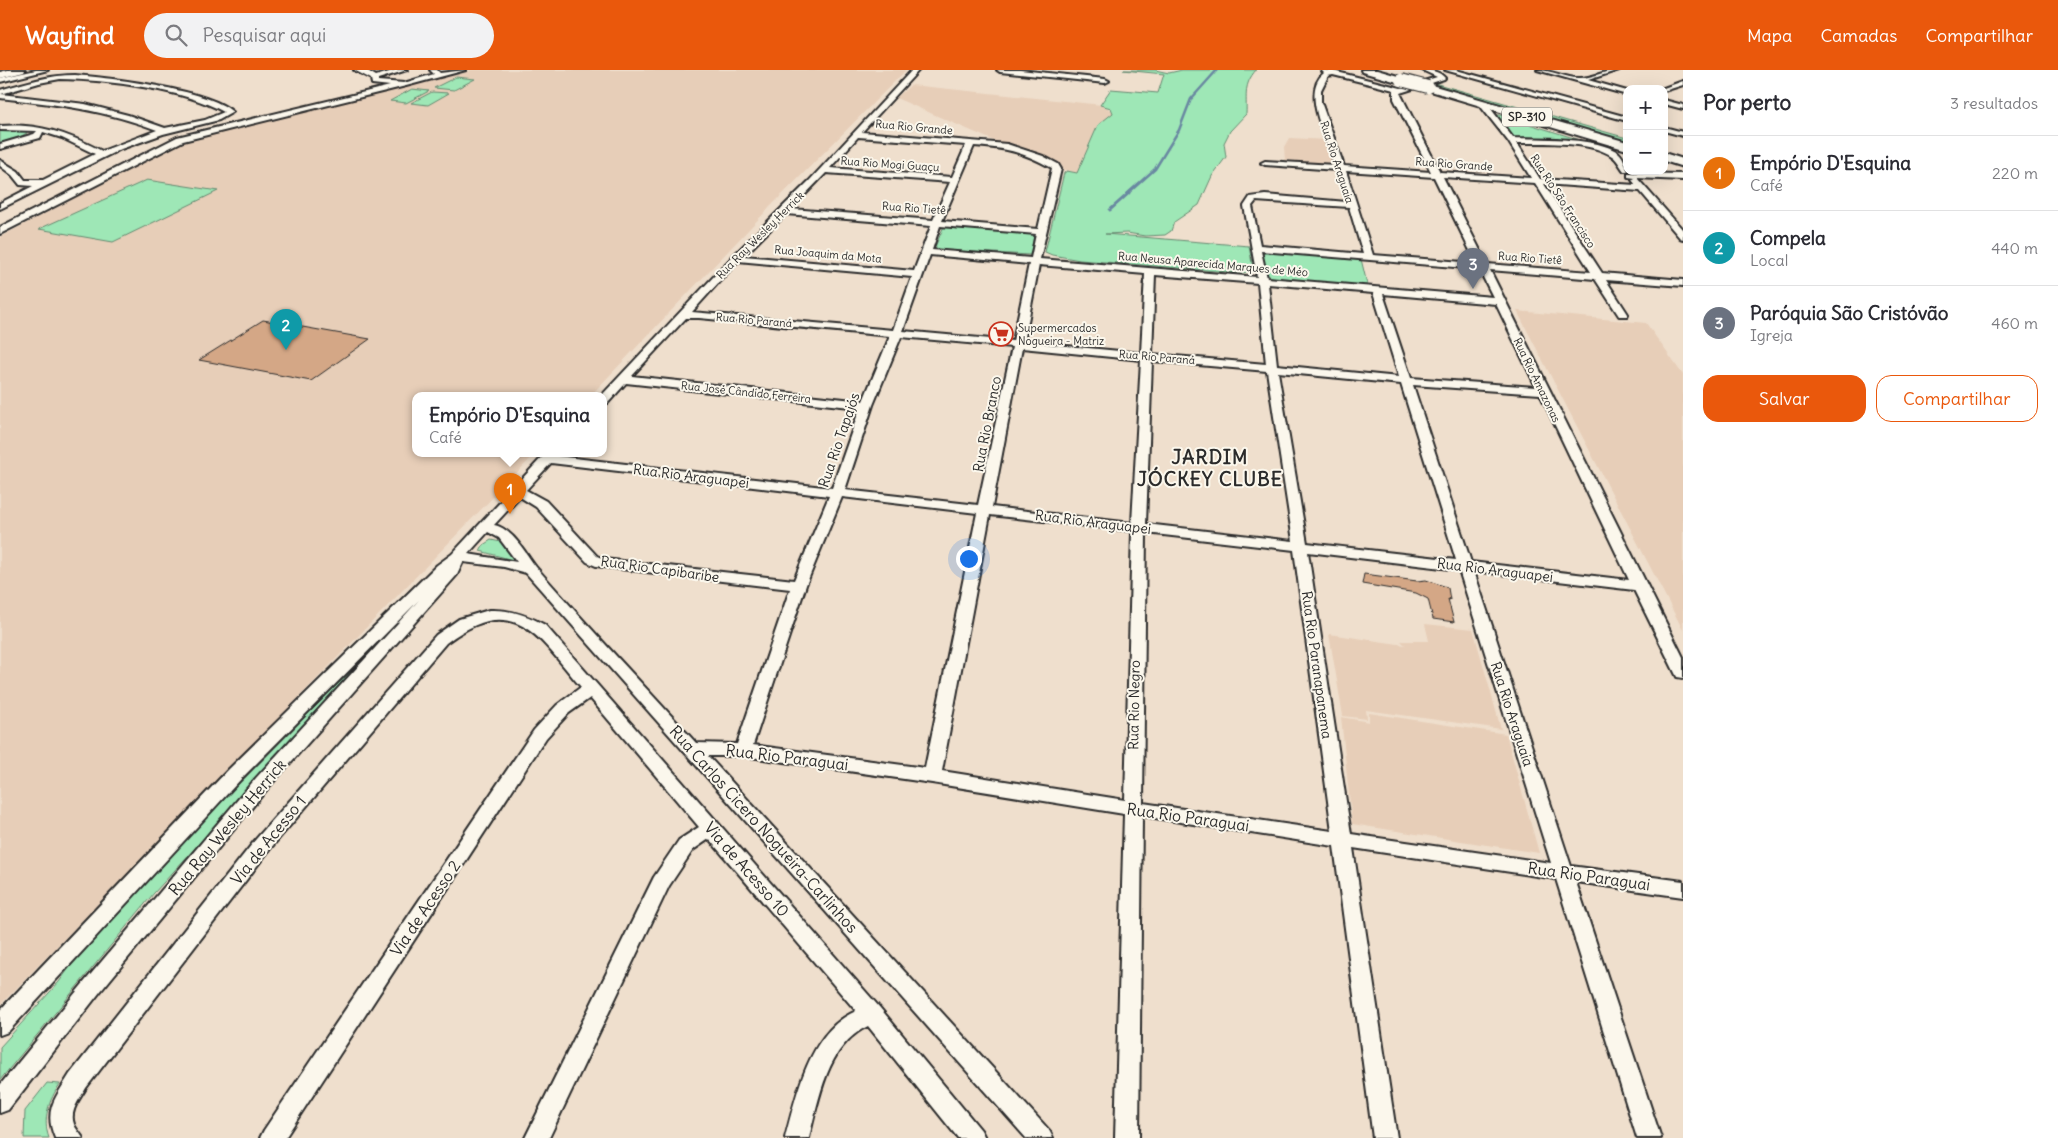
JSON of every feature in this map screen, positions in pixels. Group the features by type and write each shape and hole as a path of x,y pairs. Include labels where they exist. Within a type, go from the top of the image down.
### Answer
{"highway":[{"path":"0,75 20,70"},
{"name":"SP-310","path":"1366,70 1401,85 1428,87 1623,145"},
{"name":"SP-310","path":"1392,70 1623,136"},
{"path":"1668,149 1683,153"},
{"path":"1668,158 1683,163"}],"street":[{"path":"0,80 45,70"},
{"path":"357,70 366,72 375,80 404,84"},
{"path":"350,97 375,80 404,70"},
{"path":"0,231 180,139 404,84 436,73 463,70"},
{"name":"Rua Ray Wesley Herrick","path":"607,397 736,258 824,170 916,70"},
{"path":"1000,70 1105,81"},
{"path":"1321,70 1401,85 1442,78 1425,70"},
{"path":"1448,70 1623,118"},
{"path":"1458,73 1468,70"},
{"path":"1540,70 1623,91"},
{"path":"1581,80 1616,70"},
{"name":"Rua Rio Araguaia","path":"1333,73 1325,75 1316,96 1369,257"},
{"path":"0,94 51,78 74,78 169,92 218,106 229,112 221,117 165,131 101,154 0,206"},
{"path":"1668,88 1683,84"},
{"name":"Rua Rio Amazonas","path":"1401,85 1396,92 1398,99 1484,267 1498,301 1542,391 1683,673"},
{"path":"0,94 102,109 131,117 165,131"},
{"name":"Rua Rio São Francisco","path":"1482,103 1511,140 1623,314"},
{"path":"1668,103 1683,107"},
{"path":"0,122 3,125 0,128 25,126 42,129 72,139 101,154"},
{"path":"0,147 37,136 42,129"},
{"path":"1668,130 1682,133"},
{"name":"Rua Rio Grande","path":"856,134 971,143"},
{"path":"1511,140 1591,146 1614,153 1623,164"},
{"name":"Rua Rio Tapajós","path":"743,750 799,585 837,493 867,405 937,222 971,143"},
{"name":"Rua Rio Branco","path":"932,776 1041,232 1058,173 1055,166 1040,158 1007,146 971,143"},
{"path":"0,162 16,173 23,183 47,183"},
{"name":"Rua Rio Grande","path":"1266,163 1641,188"},
{"name":"Rua Rio Mogi Guaçu","path":"824,170 954,180"},
{"path":"1631,175 1683,236"},
{"path":"1661,175 1683,177"},
{"name":"Rua Rio Paranapanema","path":"1351,205 1258,198 1253,199 1248,206 1261,280 1272,368 1287,453 1385,1138"},
{"name":"Rua Rio Tietê","path":"785,211 1041,232"},
{"name":"Rua Rio Tietê","path":"1256,248 1683,283"},
{"name":"Rua Neusa Aparecida Marques de Méo","path":"926,252 1498,301"},
{"name":"Rua Joaquim da Mota","path":"736,258 917,274"},
{"name":"Rua Rio Negro","path":"1127,1138 1139,528 1150,271"},
{"name":"Rua Rio Araguaia","path":"1377,290 1464,567 1565,873 1649,1138"},
{"name":"Rua Rio Paraná","path":"683,315 1019,344 1407,381 1542,391"},
{"name":"Rua José Cândido Ferreira","path":"624,379 867,405"},
{"name":"Rua Ray Wesley Herrick","path":"0,1025 235,774 442,568 457,557 550,457"},
{"name":"Rua Rio Araguapei","path":"559,457 837,493 1300,545 1464,567 1639,586"},
{"name":"Rua Rio Capibaribe","path":"519,491 541,504 592,559 601,563 799,585"},
{"name":"Rua Carlos Cicero Nogueira-Carlinhos","path":"483,527 496,529 504,536 531,570 1041,1138"},
{"path":"457,557 505,563 531,570"},
{"name":"Rua Ray Wesley Herrick","path":"0,1102 93,986 262,783 452,572 457,557"},
{"name":"Via de Acesso 10","path":"509,614 526,619 540,629 872,1016 973,1138"},
{"name":"Via de Acesso 1","path":"71,1138 62,1130 61,1110 78,1082 264,844 421,660 455,627 477,617 509,614"},
{"name":"Via de Acesso 2","path":"272,1138 540,734 563,709 590,689"},
{"name":"Rua Rio Paraguai","path":"693,749 743,750 932,776 1342,840 1683,889"},
{"path":"536,1138 661,882 686,845 711,828"},
{"path":"797,1138 809,1094 824,1056 846,1028 857,1020 872,1016"}],"shaded area":[{"path":"468,70 906,70 770,207 594,392 412,392 412,457 532,457 0,1005 0,237 184,141 470,71"},
{"path":"911,85 1102,105 1114,112 1109,118 1098,125 1077,173 1061,169 1013,145 999,143 896,98"},
{"path":"1289,138 1328,140 1333,164 1285,160 1284,147"},
{"path":"1517,311 1646,323 1683,375 1683,630"},
{"path":"1425,624 1473,629 1501,729 1366,710 1367,719 1343,716 1329,634 1405,645 1401,641 1429,641"},
{"path":"1369,713 1506,734 1539,853 1352,824 1341,717 1369,722"}],"green space":[{"path":"1123,70 1155,70 1169,73 1182,70 1256,70 1247,86 1246,114 1230,131 1224,143 1226,157 1212,176 1199,205 1174,222 1171,231 1165,235 1105,234 1249,246 1253,269 1249,272 1241,273 1080,260 1045,252 1064,173 1067,171 1077,173 1098,125 1113,113 1111,108 1100,105 1111,89 1158,93 1164,74"},
{"path":"456,77 475,79 454,90 434,88"},
{"path":"1434,83 1623,137 1623,142 1426,85"},
{"path":"412,89 429,91 406,103 390,101"},
{"path":"432,92 449,93 428,105 411,103"},
{"path":"1497,115 1593,144 1515,138 1496,118"},
{"path":"0,129 24,129 27,133 10,142 0,144"},
{"path":"147,180 218,191 113,242 39,229"},
{"path":"944,226 1032,233 1034,235 1030,255 939,250 935,247"},
{"path":"1270,251 1361,259 1368,288 1271,277 1265,273 1262,254"},
{"path":"491,540 501,542 516,558 513,560 480,551 483,545"},
{"path":"447,571 154,893 0,1080 0,1047 59,982 90,939 236,787 398,623"},
{"path":"47,1083 60,1084 48,1110 46,1124 49,1138 24,1138 25,1111"}],"building":[{"path":"263,320 370,339 311,381 199,360"},
{"path":"1364,574 1417,581 1426,580 1448,588 1450,600 1448,599 1454,622 1433,619 1428,599 1416,593 1362,584"}],"waterway":[{"path":"1127,194 1155,169 1179,130 1191,99 1217,70"},
{"path":"1110,210 1129,193"}],"place":[{"name":"Paróquia São Cristóvão","path":"1473,289"},
{"name":"Supermercados Nogueira - Matriz","path":"1001,334"},
{"name":"Compela","path":"286,350"},
{"name":"Empório D'Esquina","path":"510,514"}],"district":[{"name":"JARDIM JÓCKEY CLUBE","path":"1210,468"}]}
